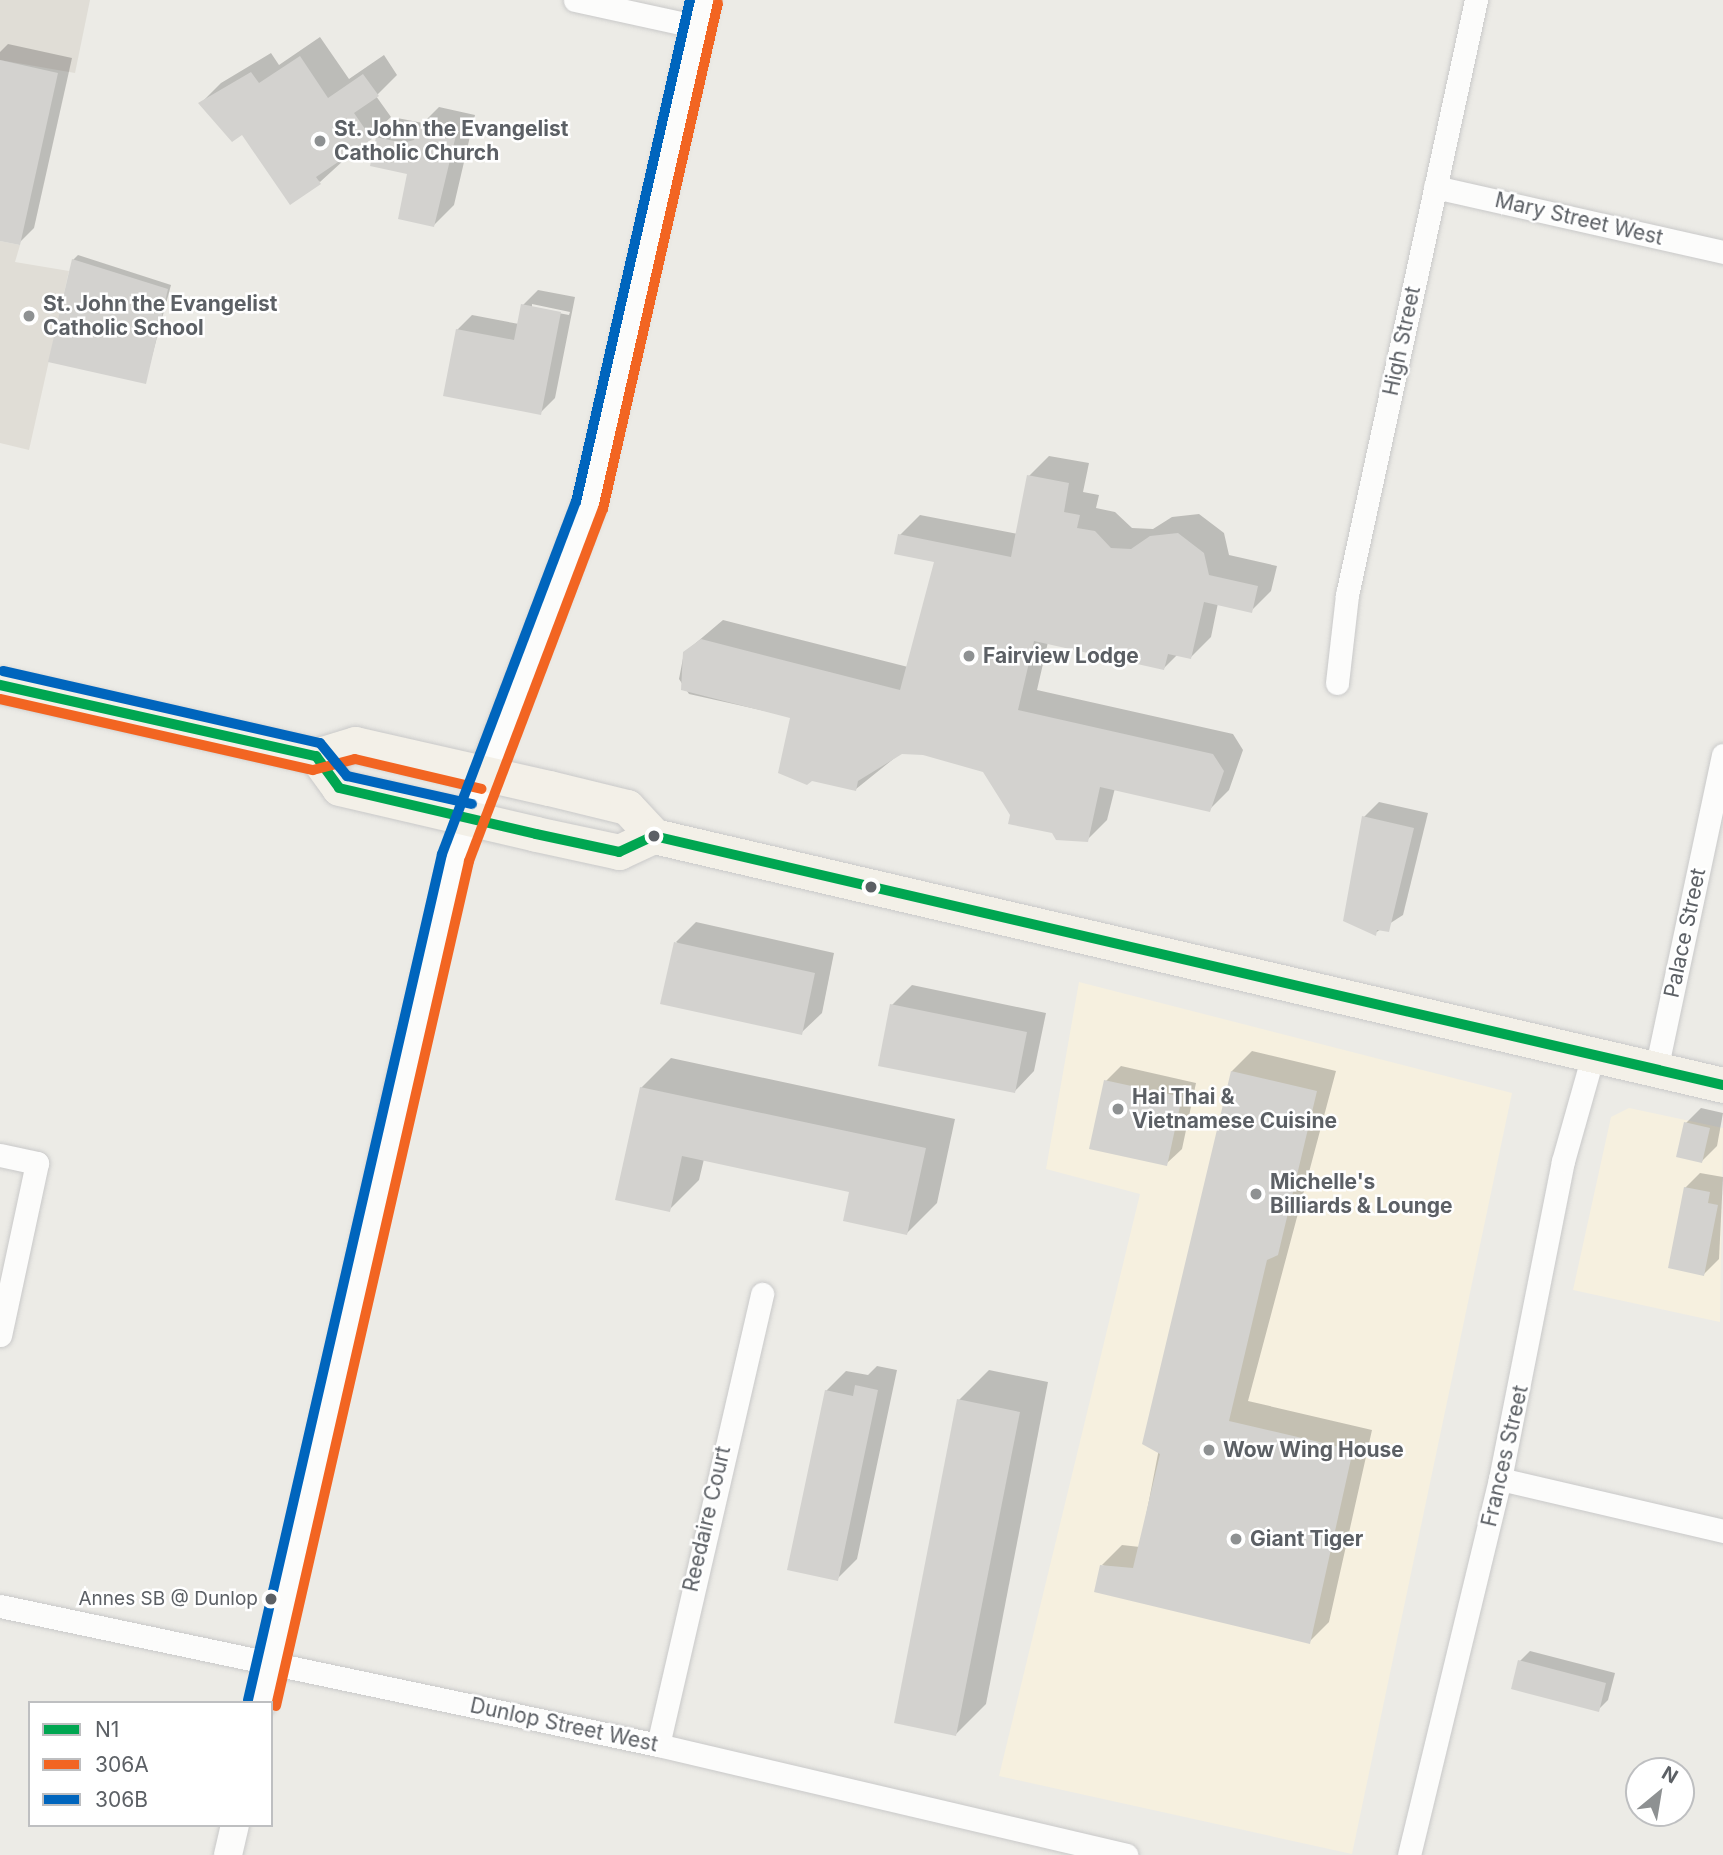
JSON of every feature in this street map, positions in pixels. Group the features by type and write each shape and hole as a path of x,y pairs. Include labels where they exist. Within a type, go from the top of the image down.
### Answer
{"main road":[{"path":"485,775 589,506 701,13"},
{"path":"0,685 316,756 355,744 627,807 654,836 1723,1085"},
{"path":"316,756 339,788 619,852 654,836"}],"street":[{"path":"575,0 701,13"},
{"name":"High Street","path":"1337,683 1347,595 1476,0"},
{"name":"Mary Street West","path":"1435,187 1723,252"},
{"name":"Palace Street","path":"1656,1070 1723,755"},
{"path":"262,1701 398,1093 469,818 485,775"},
{"name":"Frances Street","path":"1409,1855 1500,1479 1563,1161 1593,1055"},
{"path":"0,1155 37,1163 0,1335"},
{"name":"Reedaire Court","path":"658,1745 762,1294"},
{"path":"1500,1479 1723,1531"},
{"name":"Dunlop Street West","path":"0,1606 272,1661 658,1745 1126,1855"},
{"path":"228,1855 235,1827"}],"shaded area":[{"path":"0,0 90,0 75,73 0,60"},
{"name":"St. John the Evangelist Catholic School","path":"0,241 20,245 15,262 69,271 29,450 0,443"},
{"path":"1079,982 1512,1093 1352,1854 999,1776 1140,1194 1046,1169"},
{"path":"1629,1108 1723,1128 1720,1322 1573,1290 1611,1117"}],"building":[{"name":"St. John the Evangelist Catholic Church","path":"300,56 328,98 363,74 379,96 354,113 372,139 316,177 321,184 290,205 242,135 232,142 198,103 251,72 259,83"},
{"path":"0,60 58,73 20,245 0,241"},
{"path":"417,126 456,135 434,227 398,219 407,174 370,166 376,137 403,143 414,140"},
{"path":"72,259 168,289 146,384 48,362"},
{"path":"521,304 561,312 541,415 443,396 456,329 514,340"},
{"name":"Fairview Lodge","path":"1027,475 1069,483 1064,512 1080,515 1077,528 1095,531 1111,548 1131,549 1150,536 1178,533 1204,553 1209,575 1258,586 1252,613 1204,602 1191,659 1168,654 1164,670 1034,641 1018,710 1213,754 1224,771 1210,812 1100,787 1088,842 1056,840 1052,833 1008,824 1010,815 983,772 923,755 902,754 858,781 856,791 812,781 807,785 778,773 790,718 681,690 683,652 701,639 900,690 934,562 894,554 898,534 1011,557"},
{"path":"1362,816 1414,828 1389,932 1377,930 1376,936 1343,921"},
{"path":"674,942 815,973 802,1035 660,1004"},
{"path":"890,1004 1027,1032 1015,1093 878,1066"},
{"path":"1231,1071 1317,1091 1278,1255 1267,1260 1229,1421 1353,1450 1310,1644 1094,1592 1100,1565 1133,1568 1160,1454 1142,1444"},
{"path":"1104,1080 1182,1097 1167,1166 1089,1149"},
{"path":"640,1087 926,1148 907,1235 843,1221 849,1192 682,1156 670,1212 615,1200"},
{"path":"1684,1122 1710,1128 1702,1163 1676,1157"},
{"path":"1684,1187 1710,1192 1708,1203 1718,1205 1704,1276 1668,1268"},
{"path":"855,1385 878,1390 838,1581 787,1570 825,1390 853,1396"},
{"path":"957,1399 1020,1412 956,1736 894,1723"},
{"path":"1518,1660 1606,1683 1599,1712 1511,1689"}],"transit line":[{"name":"306B","path":"248,1700 442,854 576,502 690,0"},
{"name":"306A","path":"276,1706 469,861 603,509 718,3"},
{"name":"306B","path":"3,671 320,743 347,776 472,804"},
{"name":"N1","path":"0,685 316,756 339,788 536,834 619,852 654,836 1723,1085"},
{"name":"306A","path":"0,699 313,770 355,759 482,789"}],"place":[{"name":"St. John the Evangelist Catholic Church","path":"320,141"},
{"name":"St. John the Evangelist Catholic School","path":"29,316"},
{"name":"Fairview Lodge","path":"969,656"},
{"name":"Hai Thai & Vietnamese Cuisine","path":"1118,1109"},
{"name":"Michelle's Billiards & Lounge","path":"1256,1194"},
{"name":"Wow Wing House","path":"1209,1450"},
{"name":"Giant Tiger","path":"1236,1539"},
{"name":"Annes SB @ Dunlop","path":"271,1599"}]}
